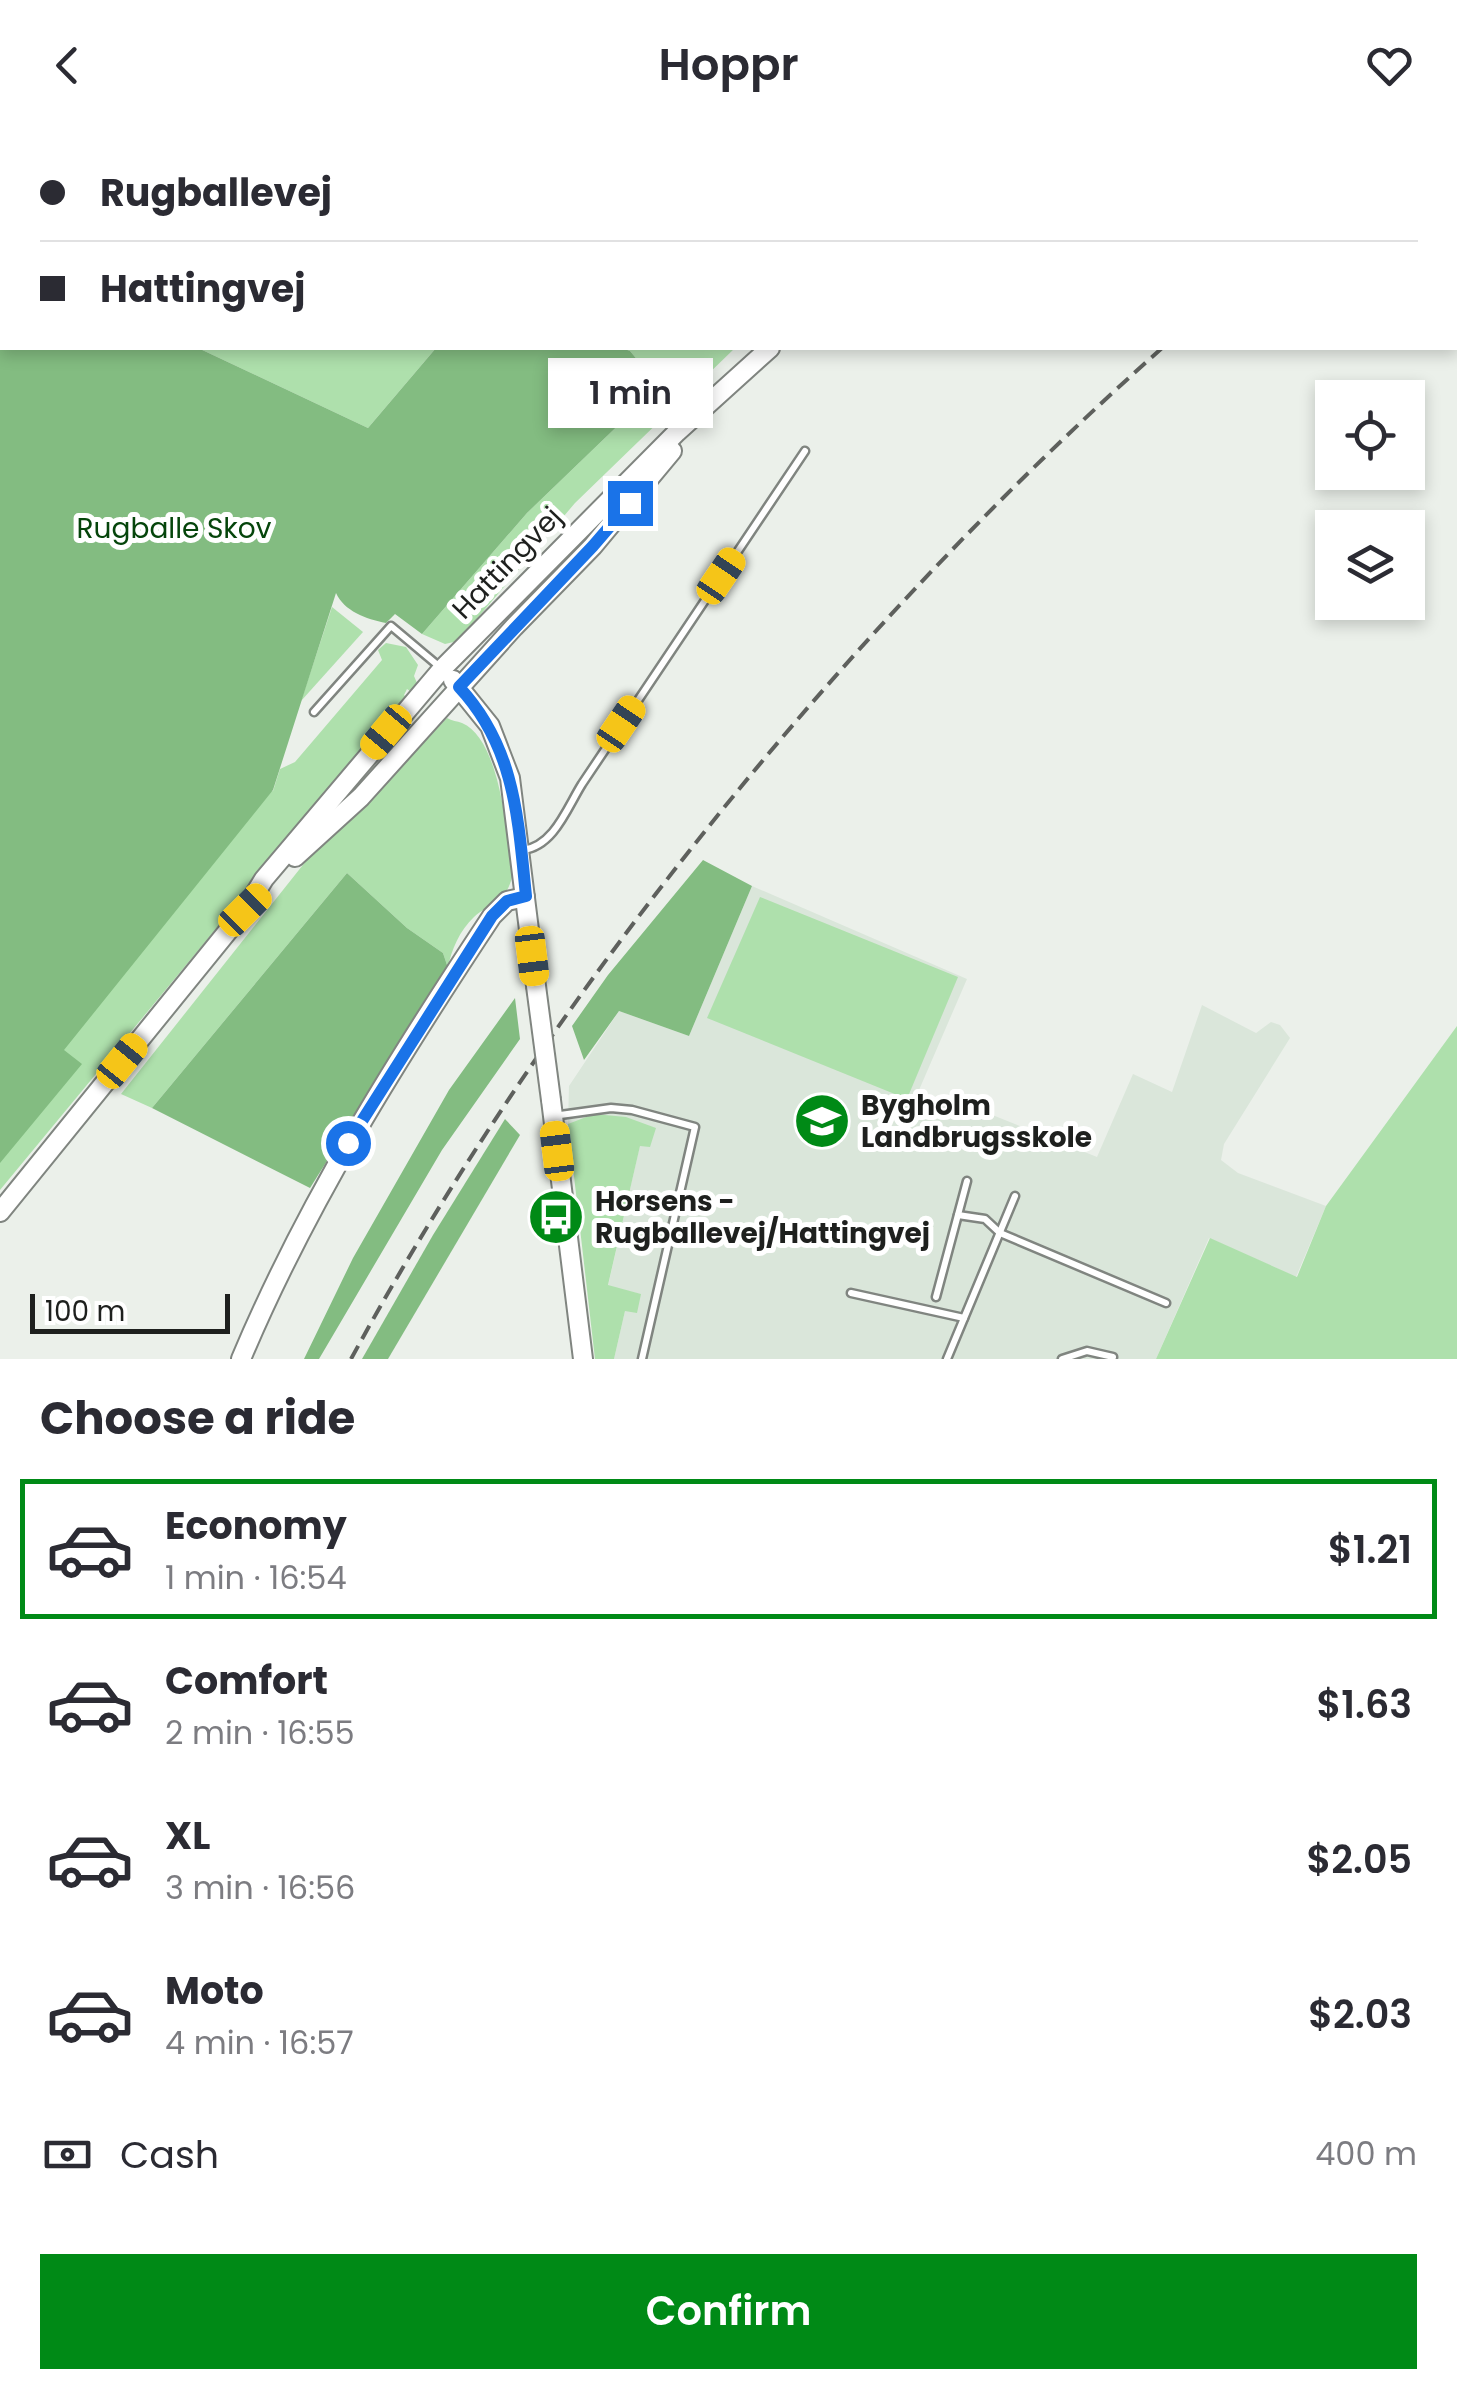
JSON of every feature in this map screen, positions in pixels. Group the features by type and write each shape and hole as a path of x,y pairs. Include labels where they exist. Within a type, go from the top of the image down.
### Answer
{"street":[{"name":"Hattingvej","path":"245,910 360,797 593,546 717,398 768,350"},
{"name":"Hattingvej","path":"245,910 278,862 442,669 696,413 717,398"},
{"path":"459,687 462,664 544,576 574,534"},
{"path":"442,669 490,726 510,778 583,1359"},
{"path":"241,1359 300,1231 348,1143 492,916 507,901 526,896"},
{"path":"0,1212 245,910"}],"lane":[{"path":"521,850 548,839 805,451"},
{"path":"314,712 391,626 442,669"},
{"path":"552,1108 632,1110 696,1126 642,1359"},
{"path":"936,1297 966,1181"},
{"path":"947,1359 1015,1196"},
{"path":"958,1215 985,1220 1000,1233 1166,1303"},
{"path":"852,1293 964,1318"},
{"path":"1062,1359 1087,1351 1113,1357"}],"shaded area":[{"name":"Bygholm Landbrugsskole","path":"752,886 967,979 916,1097 964,1118 970,1106 1097,1157 1133,1074 1172,1092 1202,1005 1256,1033 1271,1022 1280,1025 1290,1038 1224,1144 1221,1160 1238,1173 1326,1206 1296,1277 1209,1238 1156,1359 614,1359 625,1311 640,1294 608,1286 640,1145 568,1124 569,1086 619,1011 689,1036"}],"green space":[{"name":"Rugballe Skov","path":"0,350 202,350 368,428 434,350 630,351 659,386 527,513 422,634 395,614 386,623 356,613 336,593 273,790 64,1050 82,1064 0,1163"},
{"path":"202,350 434,350 368,428"},
{"path":"733,350 575,503 458,641 445,644 422,634 527,513 659,386 630,351"},
{"path":"332,607 363,632 301,701"},
{"path":"386,643 406,647 418,665 414,676 417,683 410,691 407,689 407,698 0,1190 0,830 273,791 280,769 295,762 382,660 378,650"},
{"path":"447,718 475,733 486,749 500,792 512,877 501,897 464,928 448,968 443,953 407,928 347,873 152,1108 121,1094 310,856 348,822"},
{"path":"703,860 752,886 689,1036 619,1011 584,1060 572,1026 608,975"},
{"path":"347,873 407,928 443,953 448,968 310,1188 152,1108"},
{"path":"760,897 958,977 907,1099 707,1018"},
{"path":"515,998 520,1039 442,1150 319,1359 304,1359 353,1258 449,1090"},
{"path":"1457,1026 1457,1359 1156,1359 1210,1238 1297,1277 1326,1206"},
{"path":"594,1114 626,1117 656,1128 650,1147 640,1146 608,1285 641,1294 637,1313 625,1311 614,1359 595,1359 568,1124"},
{"path":"505,1119 520,1135 388,1359 362,1359 433,1235"}],"railway":[{"path":"351,1359 431,1221 519,1084 613,950 714,820 820,693 931,572 1045,457 1160,350"}],"place":[{"name":"Bygholm Landbrugsskole","path":"822,1121"},
{"name":"Horsens - Rugballevej/Hattingvej","path":"556,1217"}],"route":[{"path":"348,1143 492,916 507,901 526,896 510,778 490,726 459,687 630,503"}]}
